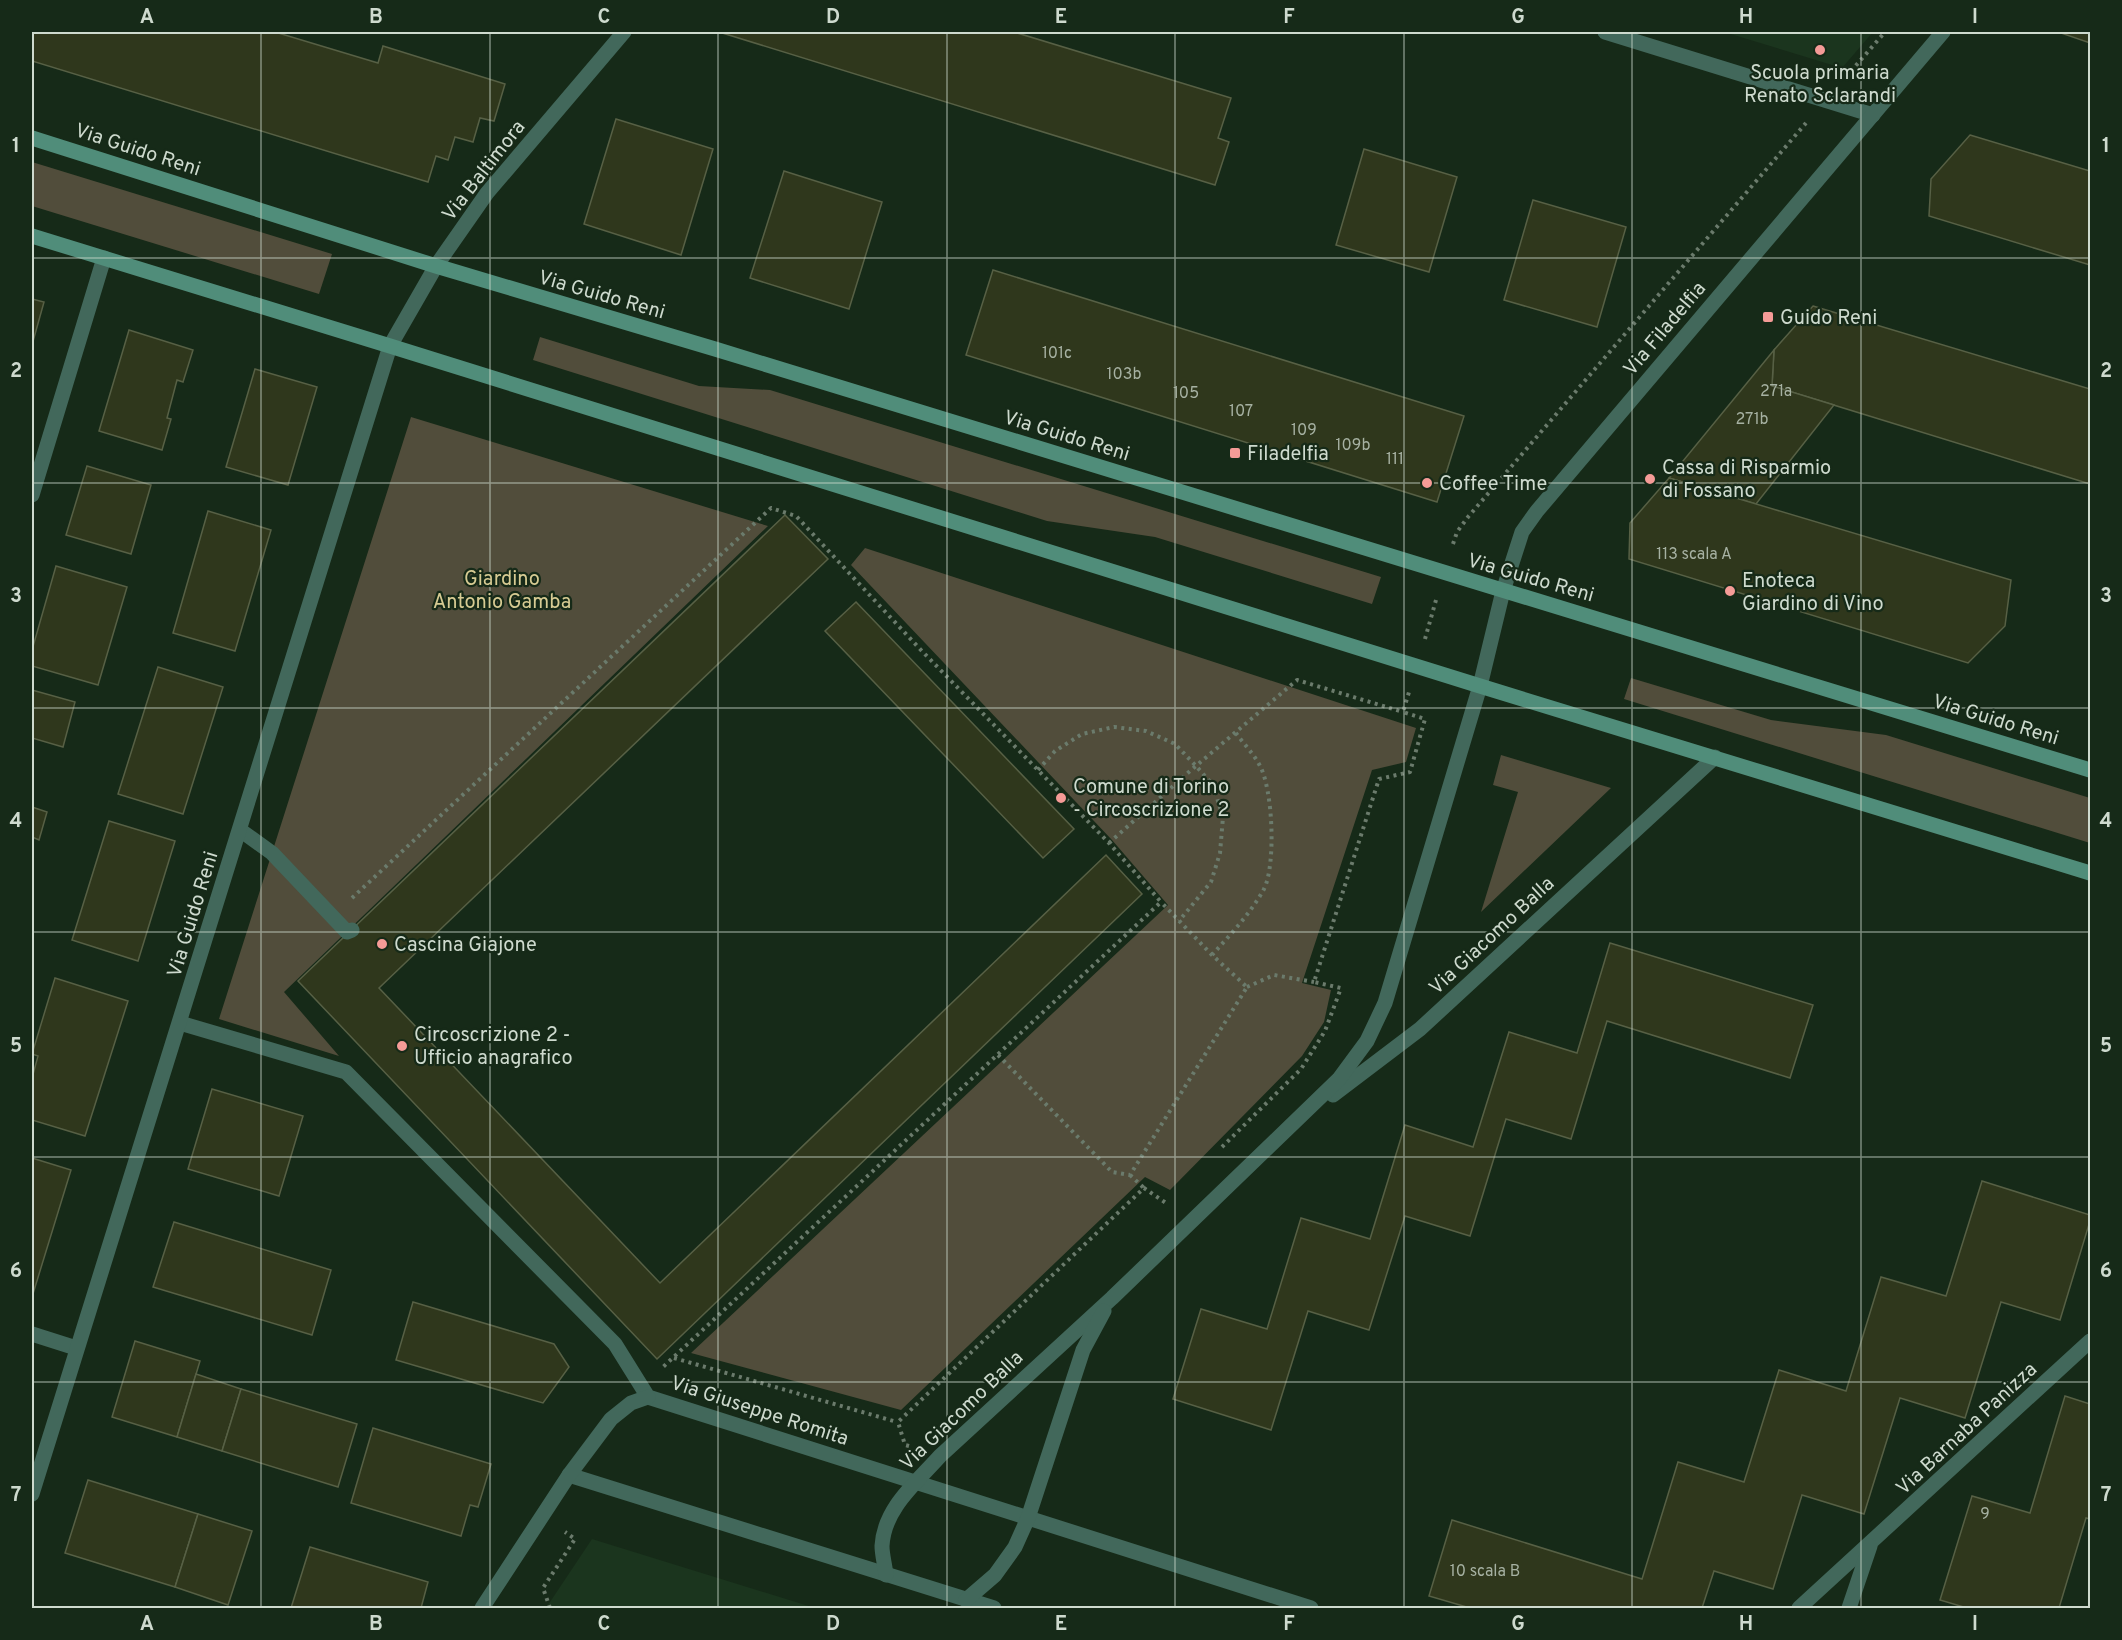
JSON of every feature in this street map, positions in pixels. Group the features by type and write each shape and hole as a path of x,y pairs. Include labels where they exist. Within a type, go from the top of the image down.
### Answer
{"main road":[{"name":"Via Guido Reni","path":"32,138 436,266 726,352 2091,770"},
{"path":"32,236 390,345 1480,686 2091,873"}],"street":[{"name":"Via Baltimora","path":"390,345 436,266 487,193 624,32"},
{"path":"1605,32 1873,115"},
{"name":"Via Filadelfia","path":"1480,686 1503,591 1522,532 1537,511 1943,32"},
{"path":"32,495 104,258"},
{"name":"Via Guido Reni","path":"32,1494 390,345"},
{"name":"Via Giacomo Balla","path":"886,1575 882,1547 886,1523 894,1507 915,1482 940,1456 1112,1298 1339,1079 1367,1041 1385,1003 1480,686"},
{"name":"Via Giacomo Balla","path":"1285,1131 1420,1029 1715,757"},
{"path":"240,830 272,853 347,932 352,930"},
{"name":"Via Giuseppe Romita","path":"180,1023 346,1072 615,1344 648,1397 1311,1608"},
{"name":"Via Giacomo Balla","path":"966,1599 995,1575 1015,1547 1028,1518 1083,1350 1112,1298"},
{"path":"32,1334 76,1348"},
{"name":"Via Barnaba Panizza","path":"1799,1608 1870,1546 2091,1341"},
{"path":"482,1608 569,1475 611,1419 631,1403 648,1397"},
{"path":"569,1475 994,1608"},
{"name":"Via Barnaba Panizza","path":"1849,1608 1870,1546"}],"path":[{"path":"1403,712 1457,532 1885,32"},
{"path":"332,916 771,508 796,516 919,648 1109,843 1161,903 1247,987"},
{"path":"1109,843 1297,680 1425,719 1410,772 1379,779 1314,982"},
{"path":"1038,770 1055,752 1082,734 1114,728 1146,731 1176,744 1213,785 1222,817 1220,853 1211,882 1179,921"},
{"path":"1212,955 1234,930 1264,888 1272,846 1271,808 1261,767 1235,732"},
{"path":"658,1372 1161,903"},
{"path":"1130,1175 1247,987 1274,975 1341,988 1325,1031 1301,1069 1217,1153"},
{"path":"998,1055 1112,1172 1130,1175 1166,1203 1175,1195"},
{"path":"898,1422 1144,1188"},
{"path":"673,1358 898,1422"},
{"path":"898,1422 905,1445 940,1456"},
{"path":"542,1517 575,1539 543,1588 550,1608"}],"shaded area":[{"name":"Scuola primaria Renato Sclarandi","path":"1724,32 1873,32 1842,68"},
{"path":"592,1539 815,1608 546,1608"}],"green space":[{"path":"32,162 332,254 319,294 32,206"},
{"path":"540,337 699,386 770,390 1381,577 1372,604 1155,537 1047,521 533,360"},
{"name":"Giardino Antonio Gamba","path":"411,417 768,526 284,992 339,1056 219,1019"},
{"path":"865,548 1416,728 1406,762 1372,770 1302,983 1331,990 1324,1022 1302,1056 1170,1190 1145,1177 901,1410 691,1353 1168,905 1112,840 851,565"},
{"path":"1631,678 1771,720 1886,735 2090,798 2090,843 1624,699"},
{"path":"1501,755 1611,788 1481,912 1518,792 1493,785"}],"building":[{"path":"32,32 275,32 378,63 383,46 505,84 494,121 480,118 473,142 455,137 448,160 436,156 428,182 32,61"},
{"path":"719,32 1014,32 1231,98 1218,138 1229,142 1215,185"},
{"path":"2090,32 2090,43 2061,33"},
{"path":"616,119 713,149 681,255 584,224"},
{"path":"1970,135 2090,171 2090,265 1929,216 1931,179"},
{"path":"1364,149 1457,177 1429,272 1336,245"},
{"path":"784,171 882,202 849,309 750,278"},
{"path":"1533,200 1626,227 1597,327 1504,300"},
{"path":"993,270 1464,416 1437,502 966,355"},
{"path":"32,299 44,302 32,345"},
{"path":"1813,306 2090,389 2090,484 1772,386 1774,350"},
{"path":"129,330 193,350 183,382 177,380 167,418 171,419 162,450 99,431"},
{"path":"1774,350 1772,386 1834,405 1756,504 1669,478"},
{"path":"255,369 317,387 288,485 226,467"},
{"path":"87,466 151,485 131,554 66,535"},
{"path":"1669,478 2011,580 2005,626 1968,663 1629,559 1630,523"},
{"path":"208,511 271,530 235,651 173,633"},
{"name":"Cascina Giajone","path":"785,515 828,559 379,988 660,1283 1106,855 1142,894 657,1359 298,981"},
{"path":"56,566 127,587 98,685 32,666 32,650"},
{"path":"856,602 1074,829 1043,858 825,631"},
{"path":"158,667 223,687 183,814 118,794"},
{"path":"32,690 75,702 63,747 32,738"},
{"path":"32,807 47,812 39,840 32,837"},
{"path":"109,821 175,841 138,961 72,940"},
{"path":"1610,943 1813,1005 1790,1078 1607,1021 1571,1139 1506,1119 1470,1236 1405,1216 1369,1330 1308,1311 1271,1430 1173,1399 1201,1309 1267,1329 1301,1218 1370,1239 1405,1125 1473,1147 1509,1032 1577,1053"},
{"path":"55,978 128,1001 85,1136 32,1120 32,1078 38,1056 32,1054"},
{"path":"212,1089 303,1116 279,1196 188,1169"},
{"path":"32,1158 71,1170 32,1297"},
{"path":"1982,1181 2090,1215 2060,1320 2001,1302 1965,1418 1900,1398 1864,1514 1802,1495 1773,1589 1714,1571 1702,1608 1470,1608 1429,1596 1452,1520 1642,1579 1678,1462 1744,1482 1779,1370 1846,1391 1881,1277 1946,1296"},
{"path":"174,1222 331,1270 312,1335 153,1287"},
{"path":"413,1302 554,1344 569,1367 543,1403 396,1360"},
{"path":"135,1341 200,1361 177,1437 112,1417"},
{"path":"196,1374 241,1389 222,1451 177,1437"},
{"path":"241,1389 357,1424 338,1487 222,1451"},
{"path":"2065,1396 2090,1404 2090,1519 2086,1518 2059,1608 1967,1608 1940,1600 1972,1496 2030,1513"},
{"path":"373,1428 491,1464 478,1507 470,1505 461,1536 351,1503"},
{"path":"88,1480 198,1514 175,1587 65,1553"},
{"path":"198,1514 252,1531 228,1605 175,1587"},
{"path":"310,1547 428,1582 421,1608 291,1608"}],"place":[{"name":"Scuola primaria Renato Sclarandi","path":"1820,50"},
{"name":"Guido Reni","path":"1768,317"},
{"name":"Filadelfia","path":"1235,453"},
{"name":"Cassa di Risparmio di Fossano","path":"1650,479"},
{"name":"Coffee Time","path":"1427,483"},
{"name":"Enoteca Giardino di Vino","path":"1730,591"},
{"name":"Comune di Torino - Circoscrizione 2","path":"1061,798"},
{"name":"Cascina Giajone","path":"382,944"},
{"name":"Circoscrizione 2 - Ufficio anagrafico","path":"402,1046"}]}
